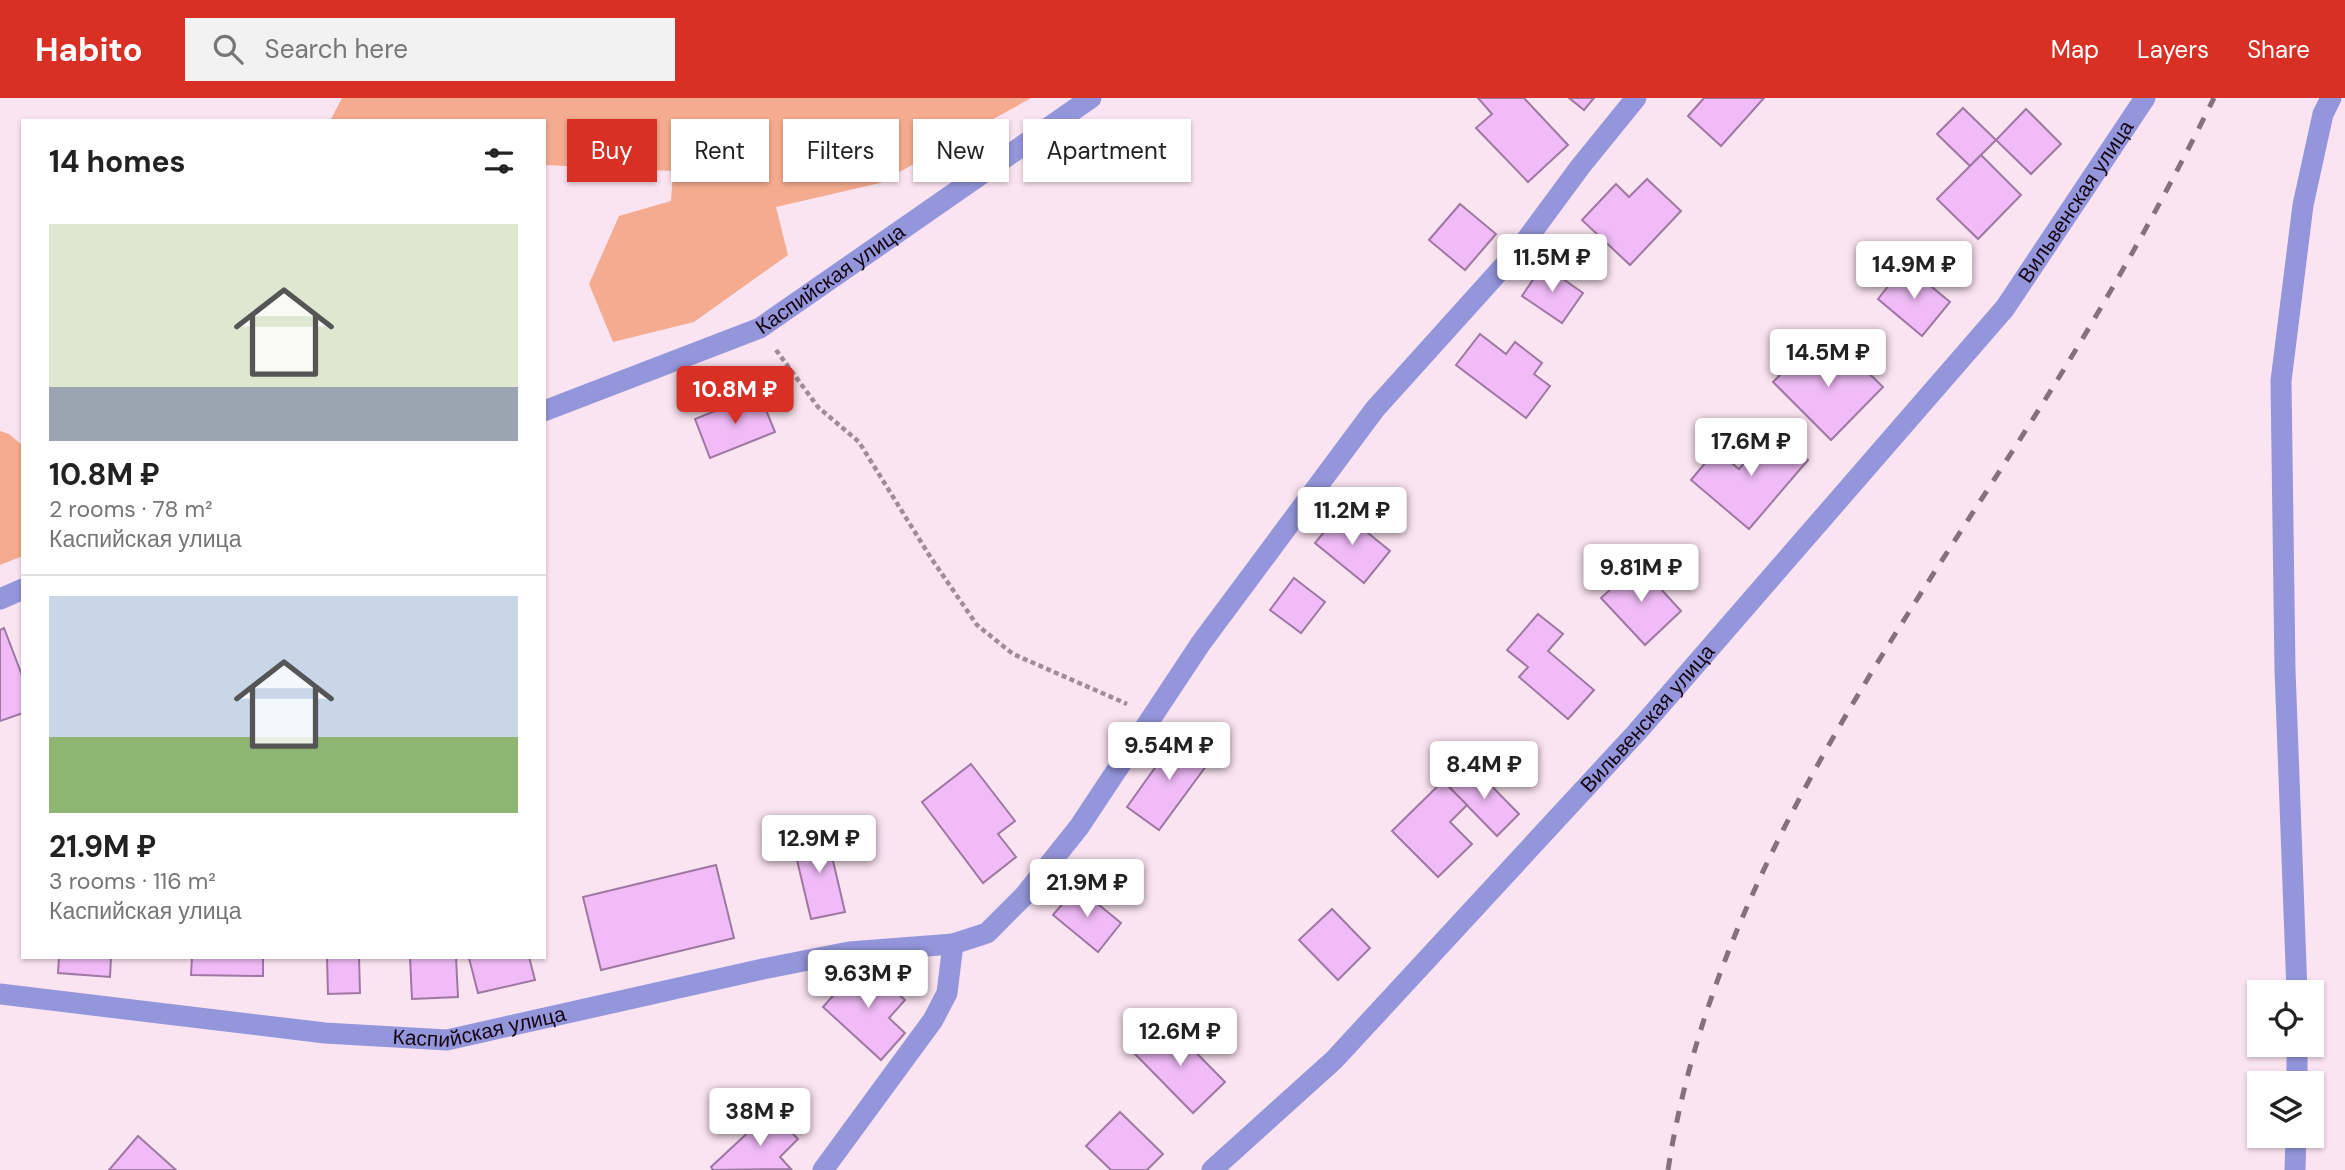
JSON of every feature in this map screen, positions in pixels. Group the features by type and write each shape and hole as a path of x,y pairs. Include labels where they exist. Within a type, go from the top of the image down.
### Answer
{"street":[{"name":"Каспийская улица","path":"546,410 760,328 1091,98"},
{"name":"Каспийская улица","path":"0,994 325,1033 447,1040 763,969 849,952 953,944 986,933 1024,896 1079,827 1201,643 1375,409 1521,247 1580,167 1636,98"},
{"name":"Вильвенская улица","path":"1212,1170 1334,1060 1637,732 2005,308 2145,98"},
{"path":"2297,980 2285,670 2281,381 2303,205 2323,114 2331,98"},
{"path":"0,599 21,590"},
{"path":"823,1170 933,1020 947,993 953,944"},
{"path":"2295,1170 2296,1148"}],"path":[{"path":"760,328 818,407 859,442 931,558 977,625 1013,654 1153,715"}],"shaded area":[{"path":"342,98 1031,98 994,119 913,119 913,164 899,172 899,119 783,119 783,182 882,182 776,207 788,255 694,322 613,342 589,284 619,216 671,201 672,182 769,182 769,119 671,119 671,171 657,170 657,119 567,119 567,166 546,165 546,119 331,119"},
{"path":"0,431 9,434 21,444 21,557 0,565"}],"building":[{"path":"1478,98 1524,98 1568,145 1528,182 1476,128 1492,114"},
{"path":"1569,98 1594,98 1584,110"},
{"path":"1704,98 1764,98 1721,146 1688,116"},
{"path":"1963,108 1996,140 1970,166 1937,134"},
{"path":"2026,109 2061,144 2031,174 1996,140"},
{"path":"1981,155 2021,195 1978,239 1937,199"},
{"path":"1647,179 1681,211 1630,265 1582,220 1616,184 1629,197"},
{"path":"1460,204 1496,234 1465,270 1429,240"},
{"path":"1543,265 1583,293 1562,323 1522,296"},
{"path":"1905,265 1950,302 1922,336 1878,299"},
{"path":"1480,334 1506,354 1515,342 1542,363 1534,374 1550,386 1526,418 1456,365"},
{"path":"1810,345 1830,365 1845,350 1883,387 1831,440 1773,382"},
{"path":"759,393 775,432 710,458 695,419"},
{"path":"1773,430 1808,460 1749,529 1691,480 1716,450 1739,469"},
{"path":"1341,511 1390,551 1364,583 1315,543"},
{"path":"1638,564 1681,611 1645,645 1601,598"},
{"path":"1294,578 1325,602 1301,633 1270,610"},
{"path":"1538,614 1563,634 1548,651 1594,690 1568,719 1519,677 1528,667 1507,650"},
{"path":"4,628 21,673 21,714 0,721 0,630"},
{"path":"1179,734 1212,758 1159,830 1127,807"},
{"path":"971,764 1015,821 998,834 1016,857 983,883 922,802"},
{"path":"1472,766 1519,814 1497,836 1450,788"},
{"path":"1443,781 1467,805 1450,822 1472,844 1438,877 1392,831"},
{"path":"826,831 845,912 811,919 792,839"},
{"path":"716,865 734,938 601,970 583,897"},
{"path":"1077,887 1121,923 1098,952 1053,915"},
{"path":"1332,909 1370,948 1338,980 1299,940"},
{"path":"59,959 111,959 110,977 58,973"},
{"path":"192,959 263,959 263,976 191,975"},
{"path":"327,959 359,959 360,993 328,994"},
{"path":"410,959 456,959 458,997 412,999"},
{"path":"469,959 530,959 535,980 478,993"},
{"path":"863,962 905,1000 889,1018 905,1033 881,1060 823,1007"},
{"path":"1166,1022 1225,1082 1193,1113 1134,1053"},
{"path":"771,1111 798,1139 780,1157 791,1169 713,1170 711,1167"},
{"path":"1120,1112 1163,1154 1147,1170 1111,1170 1086,1146"},
{"path":"138,1136 176,1170 109,1170"}],"railway":[{"path":"1668,1170 1691,1063 1725,960 1768,861 1818,764 1873,670 2092,322 2155,211 2214,98"}]}
